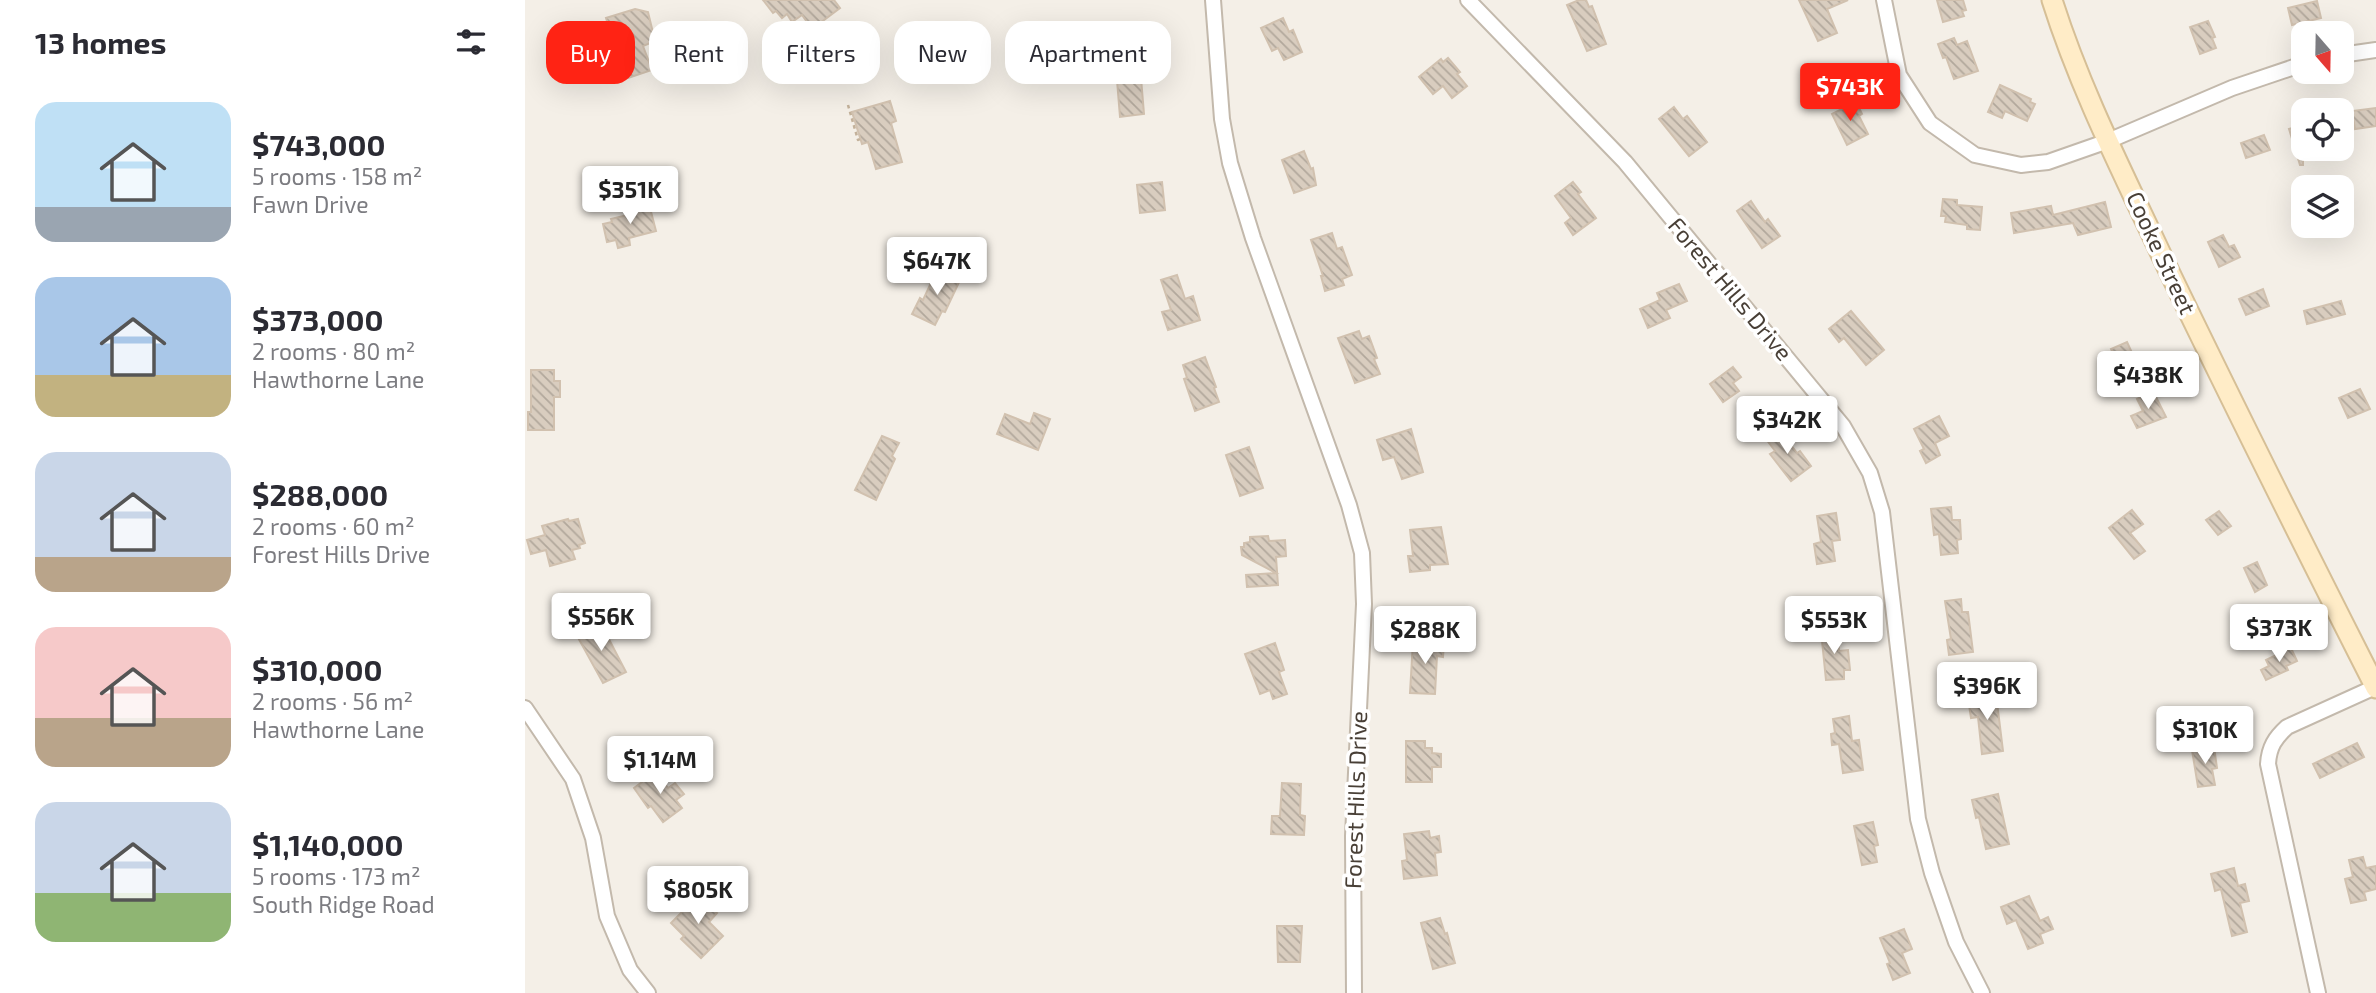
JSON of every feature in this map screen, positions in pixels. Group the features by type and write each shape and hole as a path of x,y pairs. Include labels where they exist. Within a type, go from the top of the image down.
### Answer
{"main road":[{"name":"Cooke Street","path":"2052,0 2078,74 2108,141 2257,456 2376,687"}],"street":[{"name":"Forest Hills Drive","path":"1213,0 1222,119 1230,163 1253,238 1349,505 1362,553 1364,604 1353,836 1354,993"},
{"name":"Forest Hills Drive","path":"1468,0 1625,162 1843,426 1870,473 1882,512 1918,819 1931,873 1952,930 1982,993"},
{"path":"1884,0 1899,75 1930,124 1975,155 2021,165 2048,162 2108,141 2232,88 2291,68"},
{"path":"2354,53 2376,50"},
{"path":"2318,993 2268,764 2269,753 2275,737 2287,727 2376,687"},
{"path":"526,712 573,779 593,838 607,916 630,970 648,993"}],"path":[{"path":"848,105 858,140 860,139"}],"building":[{"path":"763,0 834,0 840,8 823,21 806,21 802,15 791,21 787,14 782,18 776,11 773,13"},
{"path":"1586,0 1589,7 1592,6 1606,44 1587,51 1567,5"},
{"path":"1799,0 1848,0 1827,9 1837,33 1818,41"},
{"path":"1937,0 1963,0 1966,10 1962,11 1964,16 1943,22"},
{"path":"2317,1 2321,18 2291,21 2288,8"},
{"path":"635,9 648,12 649,44 643,46 649,62 649,71 635,76 635,21 607,21 606,18"},
{"path":"1283,18 1289,32 1293,30 1302,52 1284,60 1278,48 1272,51 1261,28"},
{"path":"2208,21 2215,37 2212,38 2216,48 2200,54 2190,27"},
{"path":"1954,38 1957,45 1967,41 1978,71 1954,79 1938,44"},
{"path":"1448,58 1467,86 1452,98 1443,86 1433,94 1419,77 1441,59 1443,62"},
{"path":"1117,84 1142,84 1144,114 1120,117"},
{"path":"2000,85 2031,99 2030,102 2035,104 2027,121 2005,111 2002,118 1988,112"},
{"path":"890,101 896,121 891,123 902,162 876,169 868,142 862,144 852,112"},
{"path":"1856,102 1862,114 1859,116 1868,134 1847,145 1832,114"},
{"path":"1674,107 1683,119 1687,116 1707,142 1689,156 1659,119"},
{"path":"2376,108 2376,126 2355,129 2354,111"},
{"path":"2264,135 2270,150 2246,158 2241,143"},
{"path":"1304,151 1311,169 1313,168 1316,185 1294,193 1282,160"},
{"path":"1162,182 1165,210 1140,213 1137,185"},
{"path":"1573,182 1581,192 1578,194 1596,218 1573,235 1565,223 1571,218 1555,196"},
{"path":"1943,199 1957,200 1957,205 1982,207 1980,230 1945,222 1946,216 1941,216"},
{"path":"1751,201 1765,222 1768,219 1780,236 1762,248 1737,211"},
{"path":"2105,202 2111,227 2078,235 2073,223 2014,233 2011,213 2051,206 2053,215"},
{"path":"649,204 656,231 629,238 630,245 618,248 616,240 607,242 603,224 612,222 611,219 632,214 631,208"},
{"path":"1332,233 1337,249 1342,247 1352,275 1342,279 1344,285 1325,291 1311,240"},
{"path":"2223,235 2229,247 2234,245 2240,257 2219,267 2208,242"},
{"path":"938,268 961,278 945,312 942,311 935,325 912,314 920,298 923,300"},
{"path":"1177,275 1185,299 1193,296 1200,320 1168,330 1162,312 1171,310 1161,280"},
{"path":"1679,284 1687,301 1666,310 1670,318 1648,328 1640,309 1660,300 1657,293"},
{"path":"2263,289 2269,306 2246,315 2239,299"},
{"path":"2341,301 2345,314 2307,324 2304,311"},
{"path":"1851,311 1884,350 1866,365 1844,338 1839,342 1829,329"},
{"path":"1359,331 1362,339 1369,336 1380,374 1355,383 1338,338"},
{"path":"2127,342 2139,368 2123,375 2111,349"},
{"path":"1205,357 1219,402 1195,411 1184,379 1187,378 1183,365"},
{"path":"1733,367 1741,377 1733,383 1739,391 1723,402 1710,384"},
{"path":"531,370 554,370 554,381 560,381 560,397 554,397 554,430 528,430"},
{"path":"2360,389 2370,409 2348,418 2339,398"},
{"path":"2153,391 2166,417 2137,428 2131,416 2143,411 2137,399"},
{"path":"1034,413 1050,419 1038,450 997,434 1005,414 1030,424"},
{"path":"1939,416 1949,436 1935,443 1940,455 1926,463 1920,451 1924,449 1914,429"},
{"path":"1411,429 1423,472 1402,479 1394,457 1383,460 1377,440"},
{"path":"1779,429 1811,466 1791,481 1770,454 1775,451 1766,439"},
{"path":"882,436 899,443 892,456 895,459 876,500 855,490"},
{"path":"1249,447 1263,488 1240,496 1226,455"},
{"path":"1951,507 1952,520 1960,520 1961,539 1957,540 1958,553 1941,555 1939,534 1934,535 1931,509"},
{"path":"2132,510 2143,524 2130,533 2145,551 2134,559 2109,528"},
{"path":"2219,511 2231,526 2218,535 2206,520"},
{"path":"1836,513 1840,540 1832,541 1835,561 1817,564 1814,544 1821,542 1817,516"},
{"path":"578,519 585,543 572,550 575,559 550,566 546,550 531,554 527,540 545,535 542,526"},
{"path":"1441,527 1448,564 1430,565 1430,570 1410,572 1408,556 1413,556 1410,530"},
{"path":"1268,536 1269,541 1285,540 1286,556 1276,557 1278,585 1247,587 1246,575 1276,573 1242,555 1241,547 1250,542 1250,537"},
{"path":"2257,562 2267,585 2255,592 2244,568"},
{"path":"1961,599 1962,612 1968,612 1973,652 1949,655 1947,640 1951,639 1945,601"},
{"path":"600,622 626,672 603,683 576,634"},
{"path":"1837,629 1839,651 1848,650 1850,670 1844,670 1844,679 1826,680 1821,631"},
{"path":"1413,641 1444,642 1443,657 1437,656 1435,694 1410,693"},
{"path":"1275,643 1284,670 1279,672 1287,694 1273,699 1270,690 1260,694 1245,654"},
{"path":"2291,648 2297,661 2286,666 2288,670 2266,680 2261,670 2269,666 2266,660"},
{"path":"1996,694 2003,751 1982,754 1978,717 1971,718 1968,698"},
{"path":"1849,716 1852,741 1859,740 1863,770 1843,773 1839,744 1832,745 1831,734 1835,733 1833,719"},
{"path":"1406,741 1425,741 1425,748 1432,748 1432,753 1441,754 1441,767 1432,767 1432,782 1406,782"},
{"path":"2357,743 2364,757 2320,778 2313,764"},
{"path":"2214,747 2217,768 2212,769 2215,785 2198,787 2192,750"},
{"path":"656,772 668,788 675,783 684,794 676,800 682,808 663,822 651,806 648,808 634,788"},
{"path":"1282,783 1301,784 1300,815 1305,816 1304,835 1271,834 1272,816 1280,816"},
{"path":"1998,794 2009,844 1986,849 1972,800"},
{"path":"1873,822 1878,845 1874,846 1877,862 1862,865 1854,826"},
{"path":"1429,831 1430,838 1439,836 1441,852 1435,853 1437,875 1404,879 1402,861 1407,860 1404,834"},
{"path":"2363,857 2366,868 2376,866 2376,889 2364,892 2366,900 2351,903 2345,879 2353,877 2349,860"},
{"path":"2234,868 2238,886 2245,884 2249,901 2240,903 2247,932 2232,936 2221,889 2215,891 2211,874"},
{"path":"697,893 717,913 709,922 723,936 701,958 681,939 684,936 671,923"},
{"path":"2029,896 2040,921 2048,917 2053,929 2040,934 2043,943 2028,949 2016,920 2007,924 2001,907"},
{"path":"1440,918 1455,963 1433,969 1421,923"},
{"path":"1277,926 1302,926 1300,962 1278,962"},
{"path":"1904,929 1912,949 1902,953 1910,973 1893,980 1887,964 1890,963 1880,938"}]}
